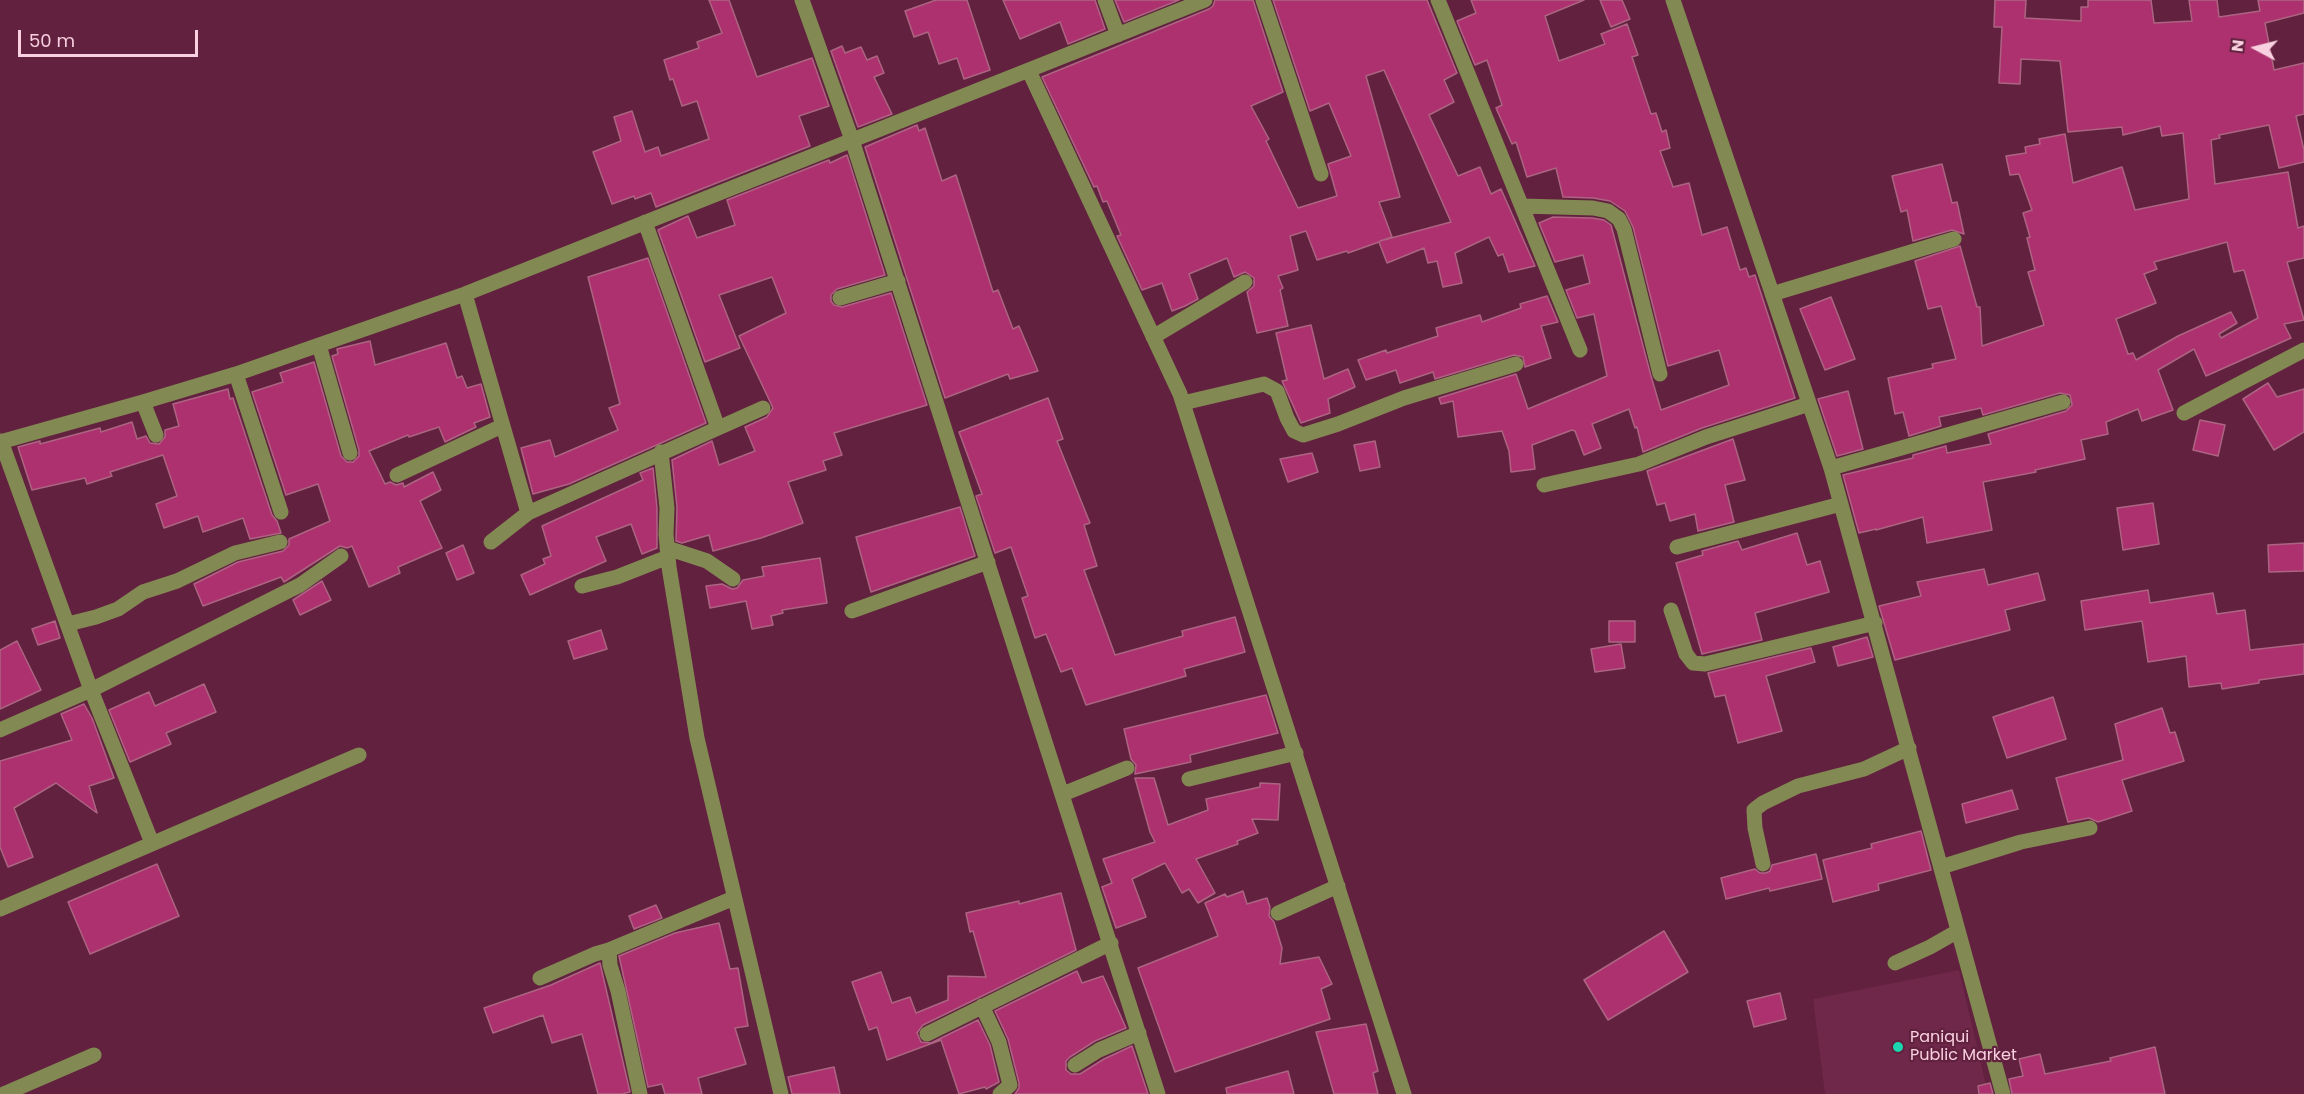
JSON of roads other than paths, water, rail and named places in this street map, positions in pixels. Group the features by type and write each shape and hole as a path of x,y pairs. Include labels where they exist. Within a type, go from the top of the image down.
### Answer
{"street":[{"path":"802,0 852,140 898,281 1064,794 1158,1094"},
{"path":"1105,0 1118,35"},
{"path":"152,843 91,690 1,442 236,374 465,294 1205,0"},
{"path":"1263,0 1321,174"},
{"path":"1438,0 1580,350"},
{"path":"1673,0 1831,468 2003,1094"},
{"path":"1029,71 1183,403 1404,1094"},
{"path":"1522,206 1593,208 1608,211 1619,219 1624,229 1660,374"},
{"path":"645,222 718,428"},
{"path":"1772,294 1954,239"},
{"path":"840,298 898,281"},
{"path":"1154,338 1245,282"},
{"path":"465,294 528,513"},
{"path":"319,345 350,453"},
{"path":"2184,413 2304,350"},
{"path":"1183,403 1264,384 1277,391 1294,431 1303,435 1442,385 1516,364"},
{"path":"236,374 281,512"},
{"path":"143,402 156,435"},
{"path":"1831,468 2063,402"},
{"path":"1544,485 1639,464 1706,437 1809,404"},
{"path":"491,542 528,513 763,408"},
{"path":"398,475 502,426"},
{"path":"661,452 667,508 667,553 697,738 781,1094"},
{"path":"1677,547 1841,504"},
{"path":"68,624 118,609 143,592 177,581 235,553 280,542"},
{"path":"582,586 617,577 667,553 707,561 733,579"},
{"path":"0,730 91,690 300,585 341,556"},
{"path":"852,611 988,562"},
{"path":"1671,610 1686,654 1694,663 1705,664 1875,624"},
{"path":"1763,864 1755,828 1754,810 1763,803 1798,786 1863,769 1909,748"},
{"path":"1189,779 1296,753"},
{"path":"0,909 359,755"},
{"path":"1064,794 1127,768"},
{"path":"1941,867 2021,842 2090,828"},
{"path":"1278,913 1338,886"},
{"path":"540,978 734,898"},
{"path":"1895,963 1958,931"},
{"path":"927,1034 1111,943"},
{"path":"609,950 610,965 618,991 640,1094"},
{"path":"982,1006 999,1042 1010,1085 1000,1094"},
{"path":"1075,1065 1099,1050 1139,1033"},
{"path":"4,1094 94,1055"}],"place":[{"name":"Paniqui Public Market","path":"1898,1047"}]}
